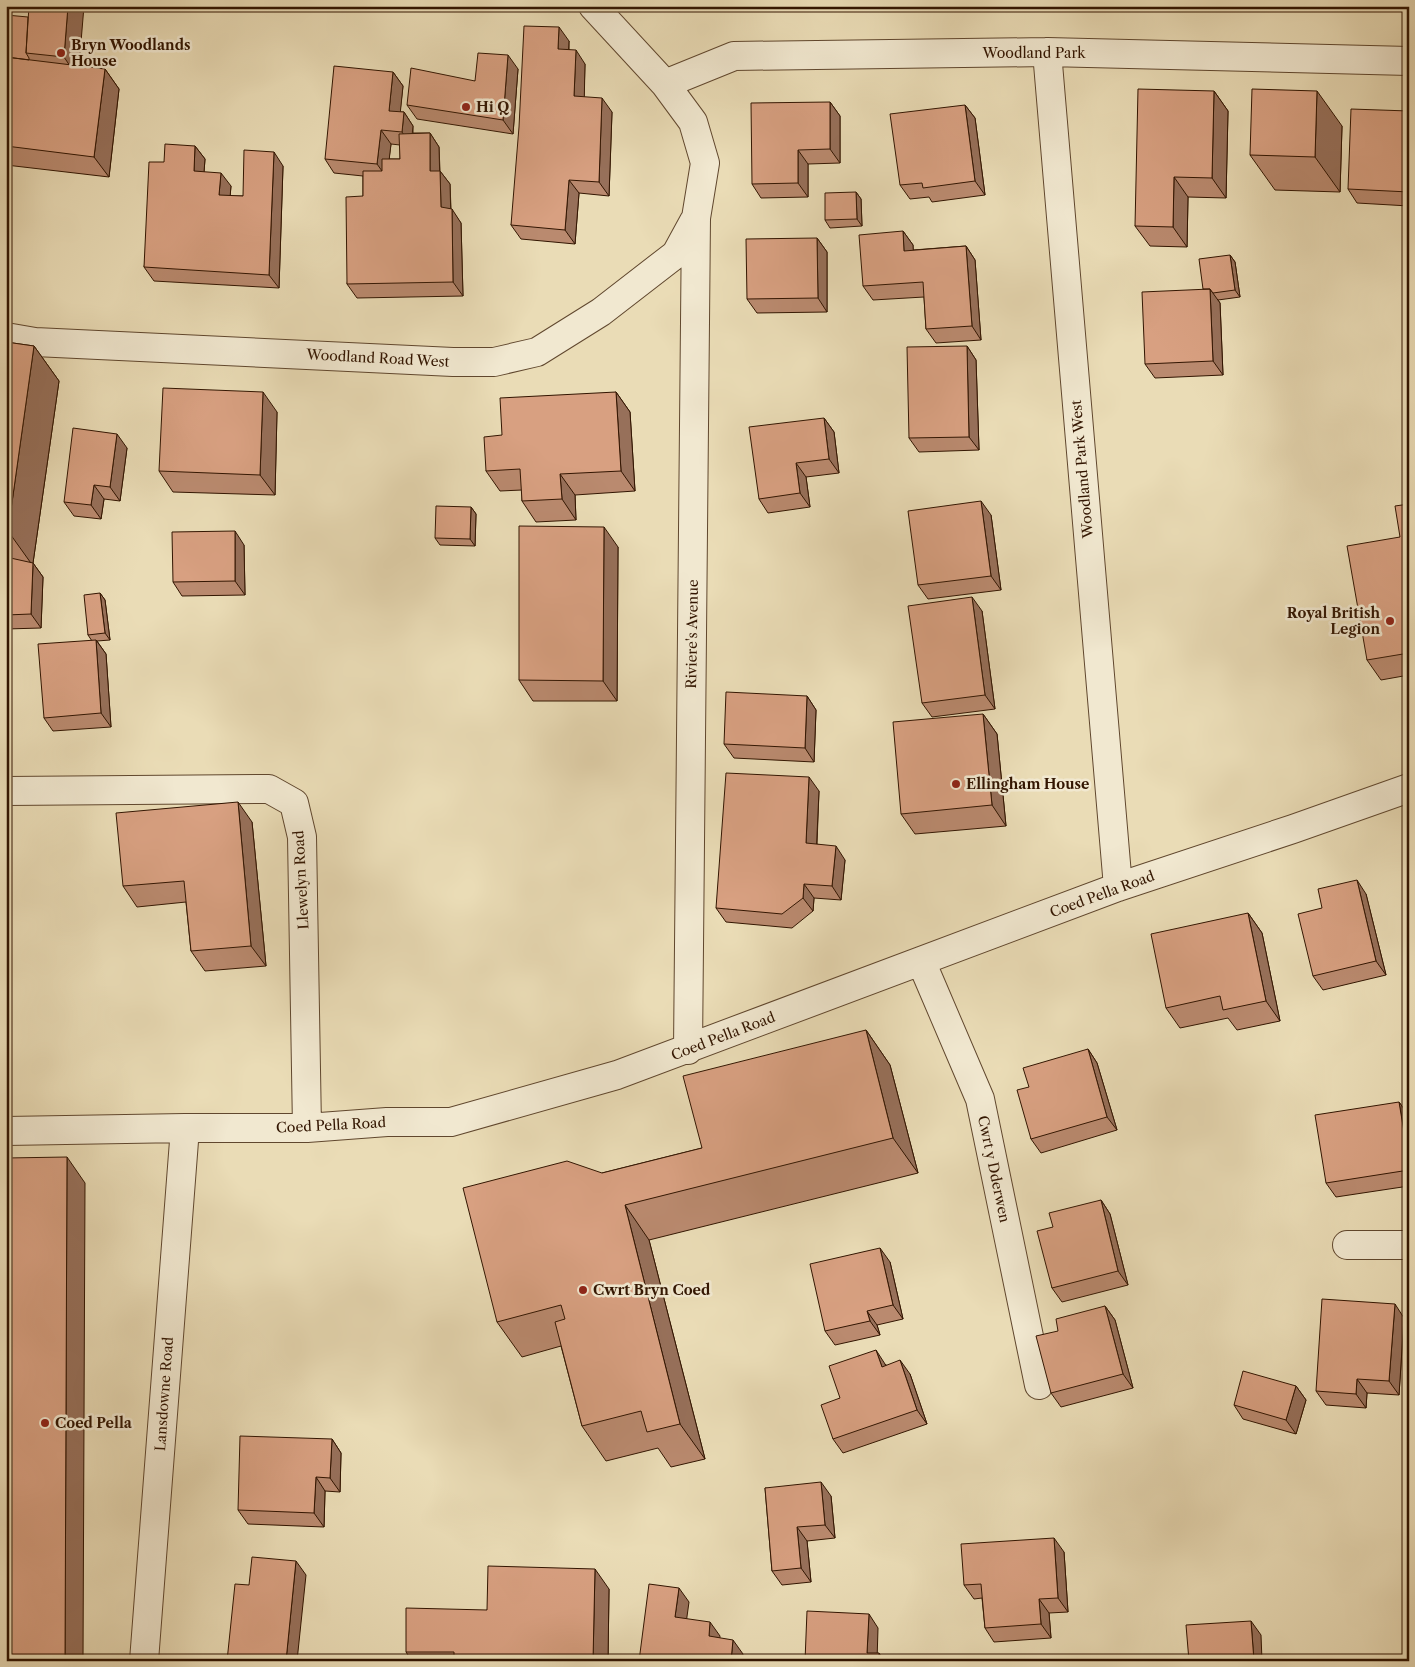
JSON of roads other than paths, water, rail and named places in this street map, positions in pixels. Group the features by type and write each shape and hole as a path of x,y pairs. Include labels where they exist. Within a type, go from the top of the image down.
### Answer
{"street":[{"path":"593,6 665,84 692,122 705,163 696,218"},
{"name":"Woodland Park","path":"665,84 734,56 1047,52 1409,61"},
{"name":"Woodland Park West","path":"1047,52 1118,887"},
{"name":"Woodland Road West","path":"6,337 35,342 453,362 494,362 537,352 601,312 676,254 696,218"},
{"name":"Riviere's Avenue","path":"688,1050 696,218"},
{"name":"Coed Pella Road","path":"6,1131 307,1128 387,1122 451,1122 617,1075 688,1050 1118,887 1409,788"},
{"name":"Llewelyn Road","path":"6,791 269,789 294,803 302,836 307,1128"},
{"name":"Cwrt y Dderwen","path":"921,961 980,1100 1039,1385"},
{"name":"Lansdowne Road","path":"144,1661 185,1128"},
{"path":"1347,1245 1409,1246"}],"place":[{"name":"Bryn Woodlands House","path":"61,53"},
{"name":"Hi Q","path":"466,107"},
{"name":"Royal British Legion","path":"1390,621"},
{"name":"Ellingham House","path":"956,784"},
{"name":"Cwrt Bryn Coed","path":"583,1290"},
{"name":"Coed Pella","path":"45,1423"}]}
